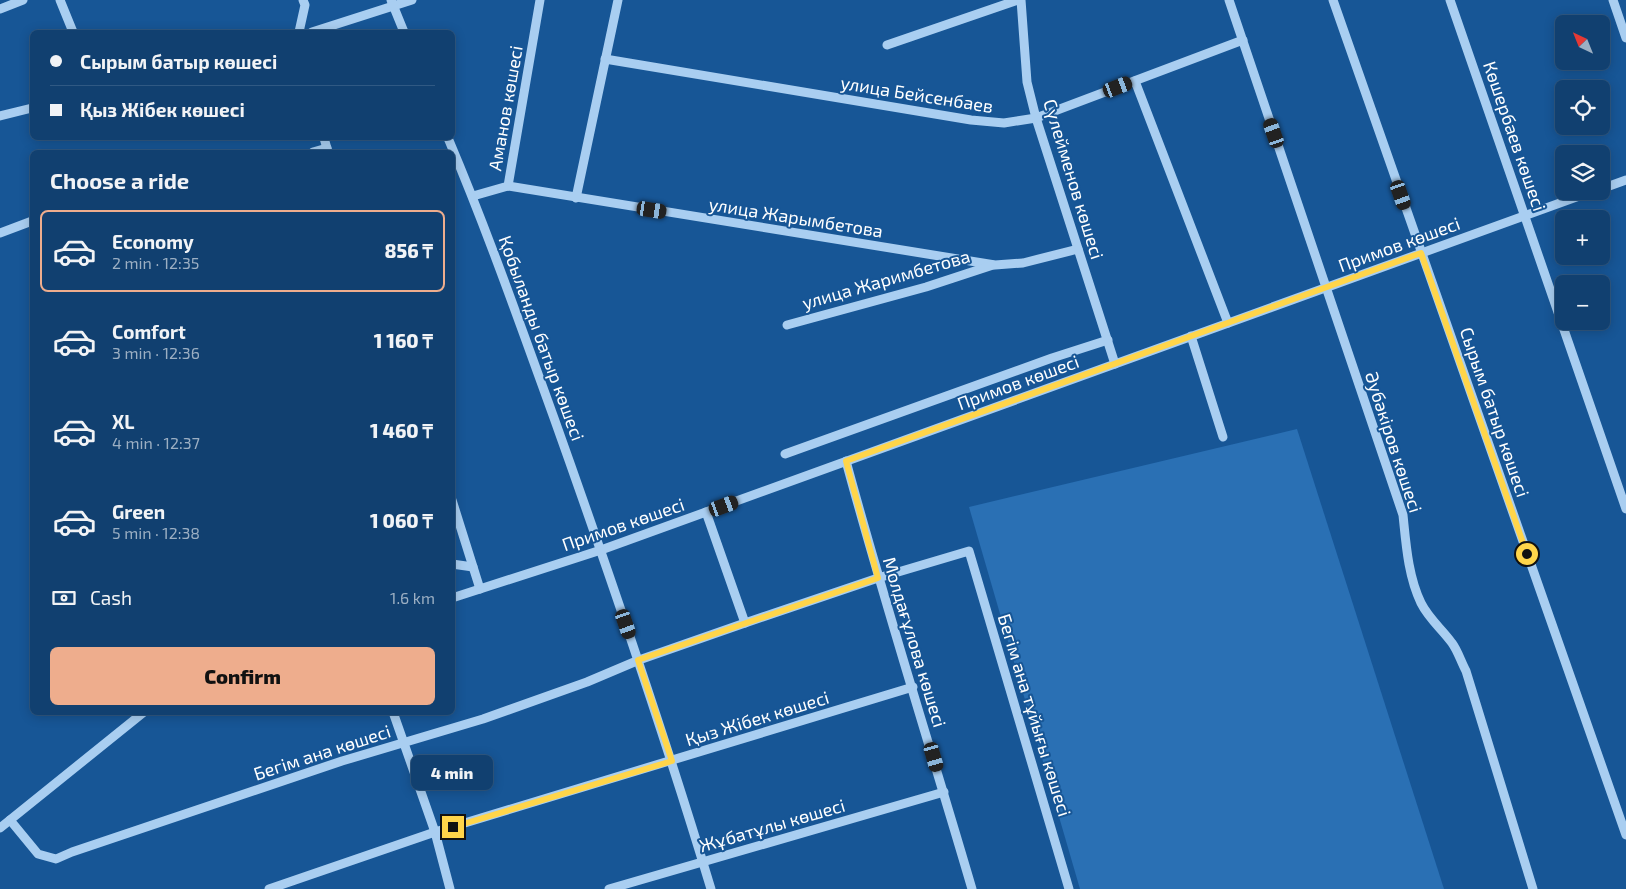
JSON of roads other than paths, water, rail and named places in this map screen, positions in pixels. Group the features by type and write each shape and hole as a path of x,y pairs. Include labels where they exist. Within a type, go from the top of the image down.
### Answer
{"street":[{"path":"0,9 23,0"},
{"path":"60,0 72,30"},
{"path":"299,30 305,5 303,0"},
{"path":"317,30 393,2 412,0"},
{"name":"Аманов көшесі","path":"473,196 508,186 540,0"},
{"path":"576,198 618,0"},
{"path":"887,45 1019,0"},
{"name":"Сүлейменов көшесі","path":"1019,0 1026,82 1115,364"},
{"name":"Әубәкіров көшесі","path":"1229,0 1403,515 1406,550 1413,581 1421,603 1432,621 1453,644 1466,671 1533,889"},
{"name":"Сырым батыр көшесі","path":"1333,0 1626,835"},
{"name":"Көшербаев көшесі","path":"1450,0 1626,509"},
{"path":"1613,0 1626,38"},
{"path":"393,2 403,30"},
{"name":"улица Бейсенбаев","path":"605,59 971,120 1004,123 1036,118 1243,40"},
{"path":"1135,80 1228,323"},
{"path":"0,116 30,108"},
{"name":"Қобыланды батыр көшесі","path":"455,154 473,196 601,550 672,761 711,889"},
{"path":"1610,185 1626,180"},
{"name":"улица Жарымбетова","path":"508,186 995,265 1023,263 1078,249"},
{"name":"Примов көшесі","path":"455,597 601,550 1568,200"},
{"path":"0,233 30,223"},
{"name":"улица Жаримбетова","path":"787,325 926,287 995,265"},
{"path":"1191,336 1223,437"},
{"path":"785,454 1108,340"},
{"name":"Молдағұлова көшесі","path":"846,461 878,578 913,687 972,889"},
{"path":"455,510 480,589"},
{"path":"706,512 745,623"},
{"name":"Бегім ана көшесі","path":"10,820 38,854 56,859 342,762 518,707 587,682 638,660 878,578 969,551"},
{"name":"Бегім ана тұйығы көшесі","path":"969,551 1069,889"},
{"path":"455,564 473,567"},
{"name":"Қыз Жібек көшесі","path":"269,889 435,832 913,687"},
{"path":"0,828 140,715"},
{"path":"394,715 435,832 450,889"},
{"name":"Жұбатұлы көшесі","path":"609,889 944,792"}]}
